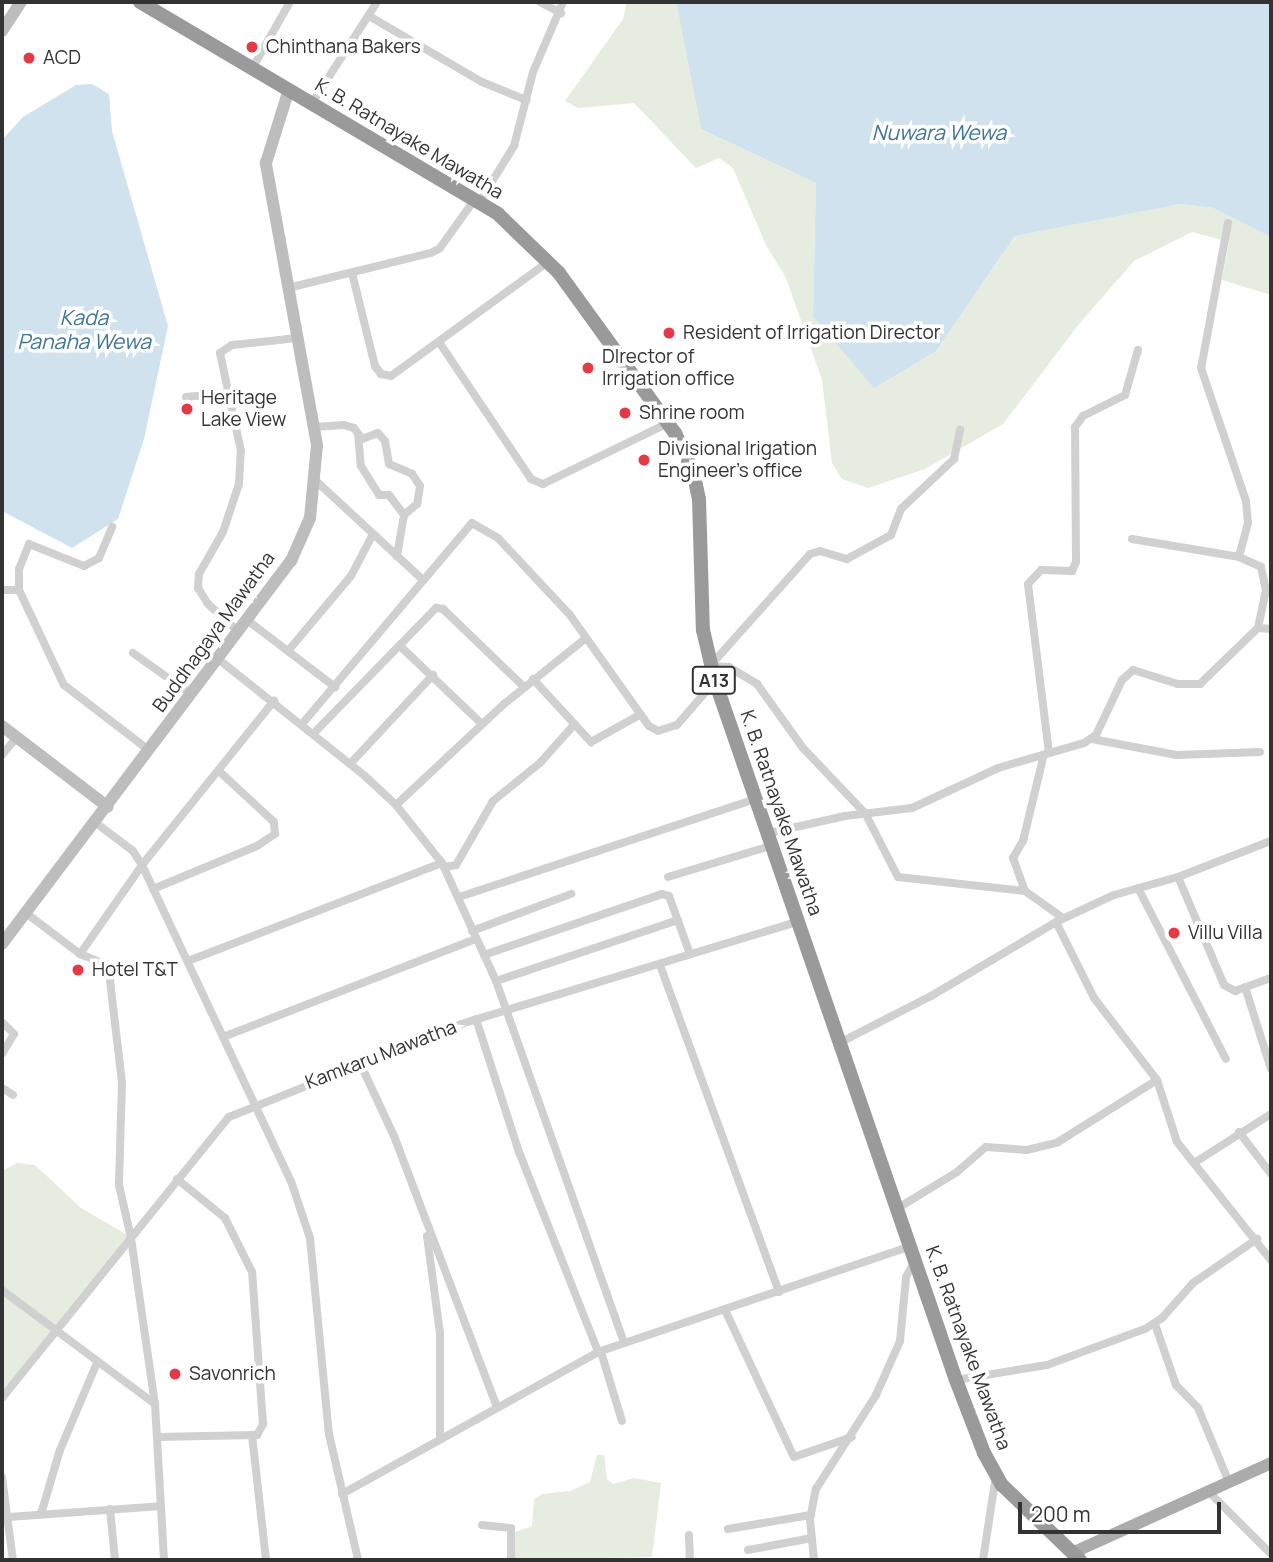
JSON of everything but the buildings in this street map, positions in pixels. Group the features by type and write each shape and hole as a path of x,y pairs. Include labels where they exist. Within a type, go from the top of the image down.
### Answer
{"highway":[{"name":"K. B. Ratnayake Mawatha","path":"143,2 478,200 549,261 668,423 690,462 697,489 703,630 713,674 956,1380 996,1475 1019,1504 1076,1556"}],"main road":[{"path":"2,31 21,2"},
{"name":"Buddhagaya Mawatha","path":"2,944 96,823 291,561 310,518 314,479 314,427 266,163 289,89"},
{"path":"2,726 108,807"},
{"path":"1076,1556 1271,1463"}],"street":[{"path":"253,68 290,2"},
{"path":"313,103 377,2"},
{"path":"540,2 561,13"},
{"path":"288,288 440,248 478,200 513,146 533,72 561,13 563,2"},
{"path":"369,16 482,82 526,100"},
{"path":"1228,222 1202,345 1202,368 1246,501 1248,523 1239,556"},
{"path":"352,273 378,372 396,374 549,261"},
{"path":"239,632 208,604 198,588 199,574 223,532 239,484 241,451 220,353 224,348 297,338"},
{"path":"439,342 531,479 543,484 668,423"},
{"path":"1024,891 1013,858 1023,841 1046,754 1028,584 1041,570 1072,571 1076,562 1075,427 1083,416 1125,395 1138,350"},
{"path":"186,397 227,393"},
{"path":"314,427 344,425 362,439 378,433 385,441 388,464 412,474 420,486 417,504 404,515 397,556"},
{"path":"302,724 472,523 478,524 498,538 586,638 649,726 666,731 677,725 713,674 810,554 820,551 847,559 891,535 901,509 954,459 960,430"},
{"path":"358,434 361,466 379,495 390,495 404,515"},
{"path":"314,479 423,580"},
{"path":"112,527 99,558 84,566 29,544 19,569 19,590 64,685 150,751"},
{"path":"288,651 351,576 373,534"},
{"path":"1092,739 1122,680 1133,670 1178,684 1200,684 1258,628 1265,576 1261,567 1239,556 1132,539"},
{"path":"2,590 19,590"},
{"path":"314,733 400,646 424,616 436,608 443,609 524,687"},
{"path":"247,620 335,687"},
{"path":"1258,628 1271,629"},
{"path":"396,805 533,679 586,638"},
{"path":"400,646 482,724"},
{"path":"133,653 191,695"},
{"path":"218,660 314,733 396,805 443,865 496,981 624,1343"},
{"path":"713,674 729,667 757,684 803,748 865,813 898,877 1024,891 1060,920 1094,999 1157,1080 1169,1125 1194,1163 1271,1260"},
{"path":"350,764 433,675"},
{"path":"533,679 573,726 591,742 641,714"},
{"path":"80,954 142,866 274,701"},
{"path":"188,961 443,865 456,865 493,801 540,763 573,726"},
{"path":"2,755 17,737"},
{"path":"668,877 771,839 865,813 912,808 998,768 1092,739 1177,755 1260,752"},
{"path":"153,889 257,846 275,834 274,822 219,771"},
{"path":"459,897 756,799"},
{"path":"96,823 133,851 142,866 291,1181 310,1238 329,1434 358,1560"},
{"path":"841,1042 931,996 1060,920 1138,888 1178,877 1271,841"},
{"path":"1178,877 1224,985 1235,991 1271,978"},
{"path":"1138,888 1226,1059"},
{"path":"223,1037 570,894"},
{"path":"484,955 662,894 669,896 690,954"},
{"path":"26,913 80,954 105,964 109,972 122,1082 119,1185 131,1238 155,1404 164,1560"},
{"path":"496,981 678,920"},
{"name":"Kamkaru Mawatha","path":"2,1398 55,1329 229,1117 359,1061 476,1019 799,921"},
{"path":"660,965 779,1292"},
{"path":"1245,988 1271,1069"},
{"path":"476,1019 519,1152 599,1352 622,1421"},
{"path":"2,1022 14,1034 2,1054"},
{"path":"359,1061 394,1136 424,1223 497,1407"},
{"path":"898,1208 957,1171 986,1147 1027,1150 1058,1142 1157,1080"},
{"path":"2,1088 13,1095"},
{"path":"1194,1163 1238,1132 1271,1114"},
{"path":"1238,1132 1271,1174"},
{"path":"157,1437 252,1435 264,1424 251,1272 225,1219 177,1179"},
{"path":"424,1223 440,1333 440,1437"},
{"path":"956,1380 1055,1363 1155,1324 1193,1283 1257,1239"},
{"path":"342,1494 440,1437 599,1352 779,1292 913,1253"},
{"path":"814,1560 811,1515 816,1489 852,1437 900,1341 906,1277 913,1253"},
{"path":"2,1290 155,1404"},
{"path":"725,1310 794,1457 852,1437"},
{"path":"1155,1324 1176,1385 1198,1408 1229,1482"},
{"path":"41,1514 60,1450 97,1363"},
{"path":"252,1435 266,1560"},
{"path":"983,1560 996,1475"},
{"path":"2,1477 13,1560"},
{"path":"1209,1492 1271,1554"},
{"path":"9,1517 161,1506"},
{"path":"110,1509 115,1560"},
{"path":"728,1529 811,1515"},
{"path":"482,1525 510,1528 511,1560"},
{"path":"689,1535 690,1560"},
{"path":"747,1550 812,1538"}],"shaded area":[{"path":"627,2 676,2 701,129 816,183 813,316 936,351 1015,236 1181,204 1213,208 1271,237 1271,295 1222,280 1229,242 1192,232 1134,261 1079,324 1003,424 925,469 868,488 842,479 832,463 822,380 786,278 766,245 733,168 719,158 696,168 634,103 578,108 565,101 623,19"},
{"path":"17,1163 35,1165 81,1208 131,1237 2,1401 2,1171"},
{"path":"597,1455 604,1455 607,1479 613,1484 634,1478 661,1483 652,1557 512,1560 515,1532 532,1526 534,1500 542,1494 570,1491 590,1482"}],"water":[{"name":"Nuwara Wewa","path":"676,2 1271,2 1271,237 1213,208 1181,204 1015,236 936,351 874,388 813,316 816,183 701,129"},
{"name":"Kada Panaha Wewa","path":"92,84 109,94 112,131 168,326 144,439 118,519 72,548 2,511 2,140 23,117 76,85"}],"place":[{"name":"Chinthana Bakers","path":"252,47"},
{"name":"ACD","path":"29,58"},
{"name":"Resident of Irrigation Director","path":"669,333"},
{"name":"DIrector of Irrigation office","path":"588,368"},
{"name":"Heritage Lake View","path":"187,409"},
{"name":"Shrine room","path":"625,413"},
{"name":"Divisional Irigation Engineer's office","path":"644,460"},
{"name":"Villu Villa","path":"1174,933"},
{"name":"Hotel T&T","path":"78,970"},
{"name":"Savonrich","path":"175,1374"}]}
